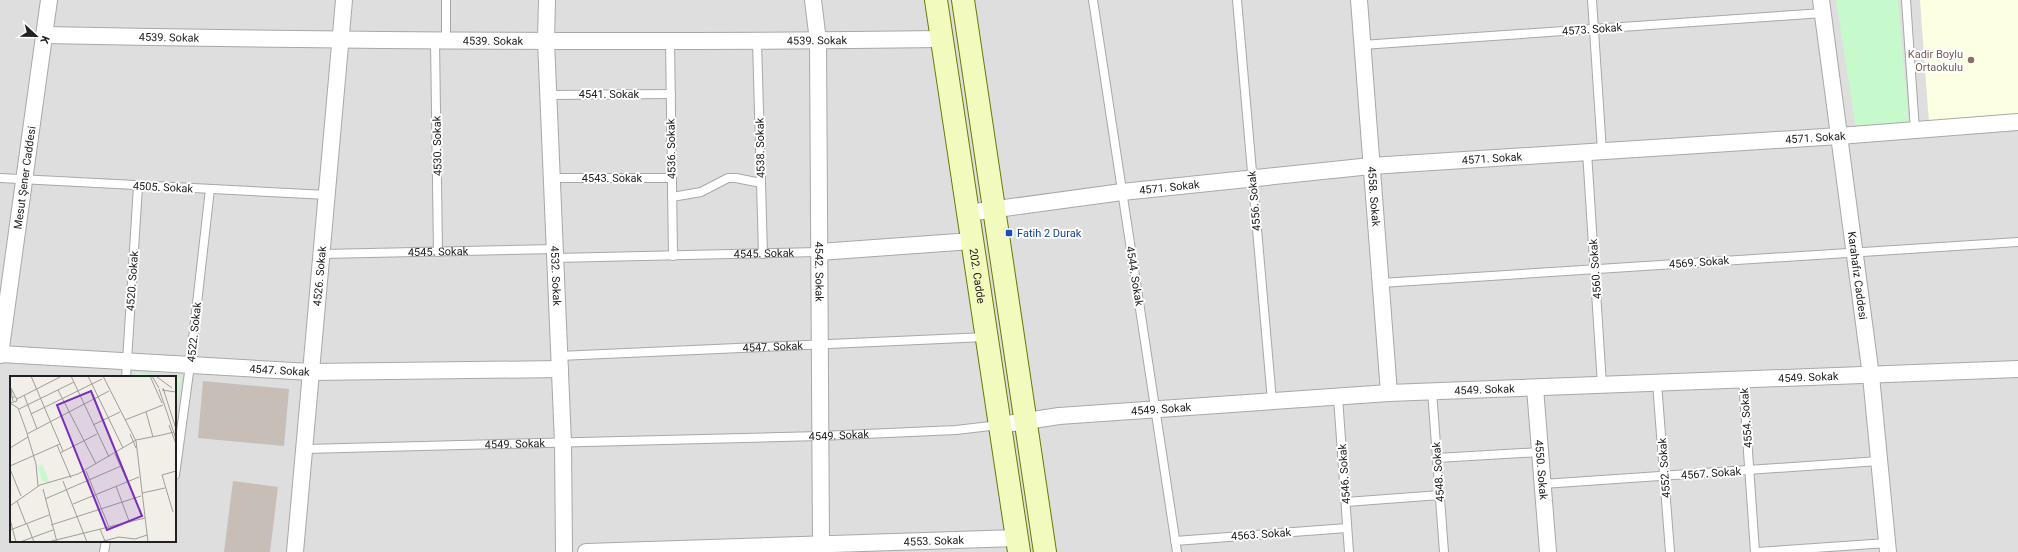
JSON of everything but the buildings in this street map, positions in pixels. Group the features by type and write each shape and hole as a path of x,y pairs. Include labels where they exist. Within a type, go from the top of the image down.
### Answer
{"main road":[{"name":"202. Cadde","path":"936,0 1018,545"},
{"path":"963,0 1045,552"}],"street":[{"name":"Mesut Şener Caddesi","path":"0,355 49,0"},
{"name":"4526. Sokak","path":"295,552 344,0"},
{"name":"4532. Sokak","path":"547,0 546,41 563,443 564,552"},
{"name":"4542. Sokak","path":"813,0 818,41 821,545"},
{"name":"4558. Sokak","path":"1359,0 1389,393"},
{"name":"Karahafız Caddesi","path":"1822,6 1871,376 1888,548"},
{"name":"4539. Sokak","path":"44,35 340,41 818,41 942,39"},
{"name":"4571. Sokak","path":"968,213 1122,192 1371,166 1839,136 2018,122"},
{"name":"4545. Sokak","path":"819,252 972,241"},
{"name":"4547. Sokak","path":"0,355 126,369 190,365 311,372 560,362"},
{"name":"4549. Sokak","path":"1000,425 1059,416 1389,393 1871,376 2018,369"},
{"name":"4550. Sokak","path":"1535,388 1548,552"},
{"name":"4553. Sokak","path":"586,552 757,549 821,545 1018,545"}],"lane":[{"name":"4530. Sokak","path":"438,252 440,41 446,0"},
{"name":"4544. Sokak","path":"1093,0 1177,552"},
{"name":"4556. Sokak","path":"1237,0 1272,401"},
{"name":"4560. Sokak","path":"1592,0 1594,29 1595,269 1602,385"},
{"path":"1906,0 1915,130"},
{"name":"4573. Sokak","path":"1362,45 1594,29 1822,6"},
{"name":"4536. Sokak","path":"670,41 673,256"},
{"name":"4538. Sokak","path":"757,41 762,254"},
{"name":"4541. Sokak","path":"548,95 671,94"},
{"name":"4505. Sokak","path":"0,178 327,195"},
{"name":"4543. Sokak","path":"552,178 672,178"},
{"path":"672,197 701,192 728,178 761,183"},
{"name":"4520. Sokak","path":"126,369 138,186"},
{"name":"4522. Sokak","path":"176,467 190,365 210,189"},
{"name":"4569. Sokak","path":"1381,283 2018,242"},
{"name":"4545. Sokak","path":"322,254 438,252 673,256 819,252"},
{"name":"4547. Sokak","path":"560,362 820,345 987,337"},
{"name":"4554. Sokak","path":"1743,380 1756,552"},
{"name":"4552. Sokak","path":"1658,383 1670,552"},
{"name":"4548. Sokak","path":"1432,392 1444,552"},
{"name":"4546. Sokak","path":"1338,397 1349,552"},
{"name":"4549. Sokak","path":"305,449 820,436 956,430 1000,425"},
{"path":"1437,458 1540,452"},
{"name":"4567. Sokak","path":"1543,484 1879,461"},
{"path":"1346,502 1440,495"},
{"name":"4563. Sokak","path":"1175,541 1347,528"},
{"path":"104,552 106,542"},
{"path":"1756,552 1888,548"}],"shaded area":[{"path":"0,0 2018,0 2018,552 0,552"},
{"name":"Kadir Boylu Ortaokulu","path":"1920,0 2018,0 2018,119 1929,123"}],"green space":[{"path":"1836,0 1898,0 1909,125 1857,136"},
{"path":"135,373 170,376 134,376"},
{"path":"176,377 181,377 176,414"}],"place":[{"name":"Kadir Boylu Ortaokulu","path":"1971,60"},
{"name":"Fatih 2 Durak","path":"1009,233"}]}
